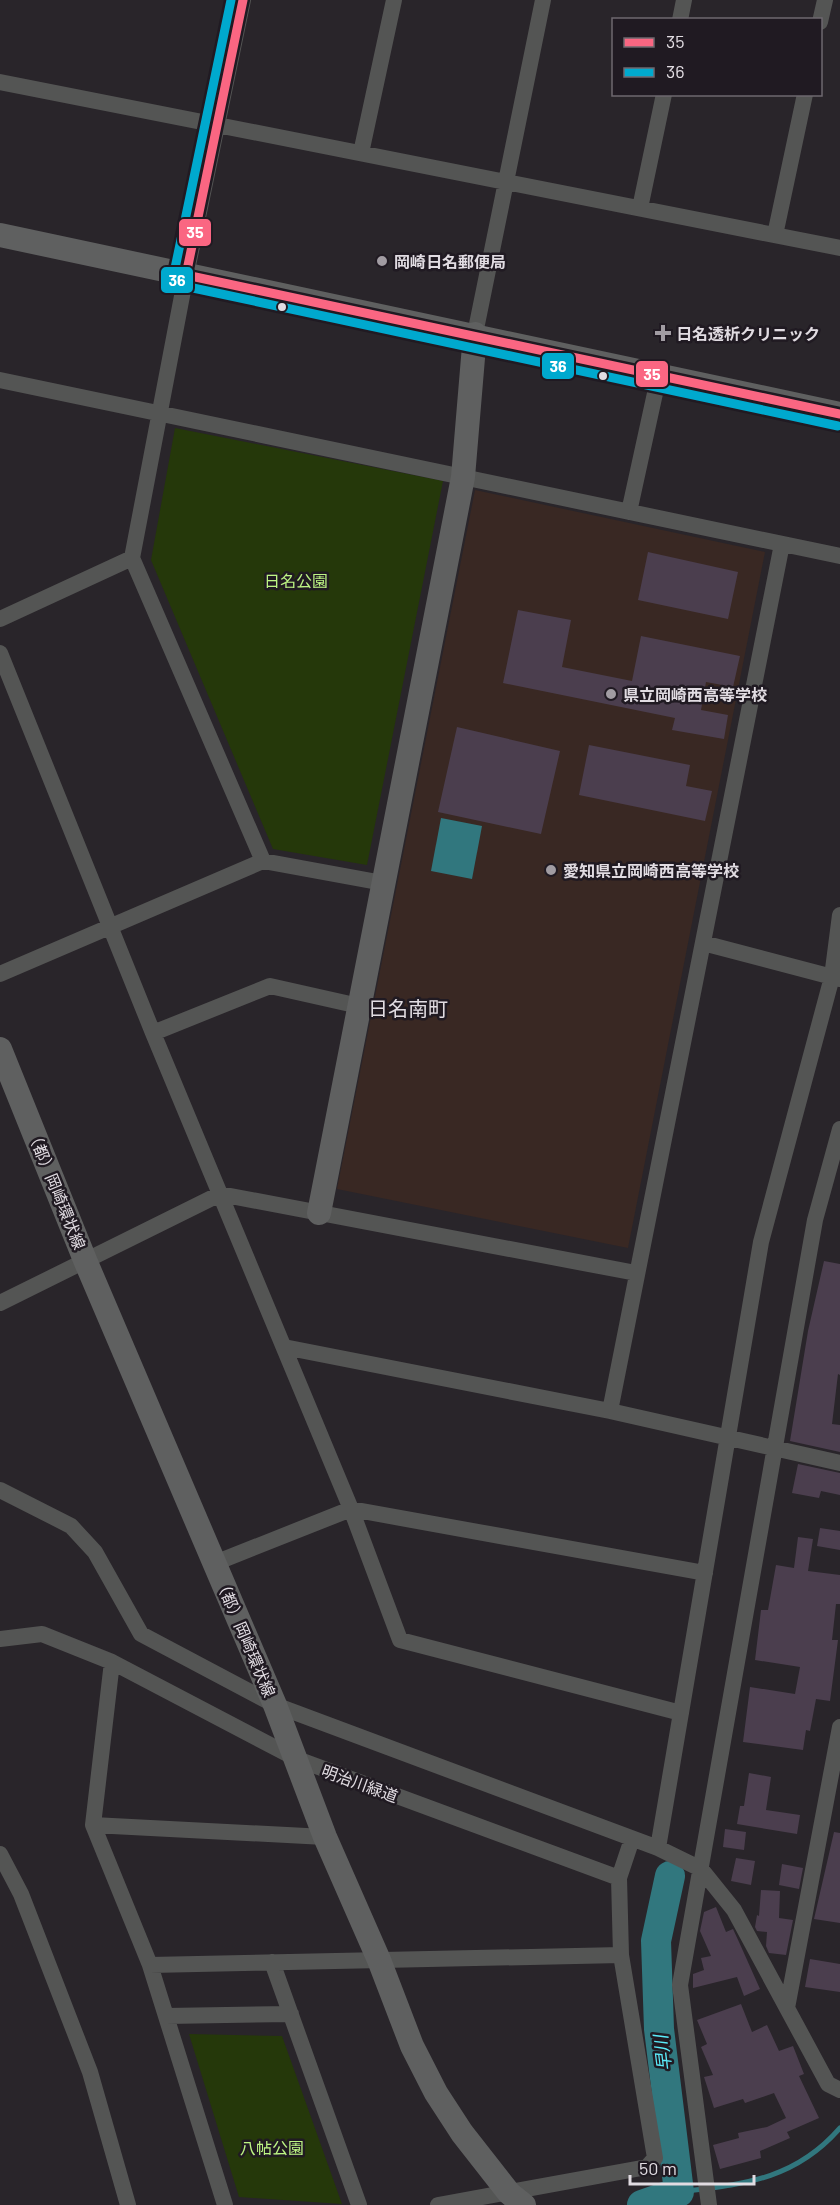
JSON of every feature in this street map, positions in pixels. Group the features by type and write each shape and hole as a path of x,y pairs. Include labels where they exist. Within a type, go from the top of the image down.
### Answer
{"street":[{"path":"243,0 186,275 132,558 263,861"},
{"path":"361,153 394,0"},
{"path":"319,1213 463,477 475,334 543,0"},
{"path":"680,18 684,0"},
{"path":"821,18 825,0"},
{"path":"0,82 840,248"},
{"path":"640,208 664,96"},
{"path":"775,235 805,96"},
{"path":"0,235 475,334 840,414"},
{"path":"628,512 659,375"},
{"path":"0,380 840,556"},
{"path":"610,1412 782,544"},
{"path":"0,619 132,558"},
{"path":"0,653 153,1033 351,1509 400,1640 681,1713"},
{"path":"0,974 263,861 383,883"},
{"path":"658,1848 761,1242 836,978 840,915"},
{"path":"703,943 836,978"},
{"path":"153,1033 270,986 359,1006"},
{"name":"（都）岡崎環状線","path":"0,1049 85,1260 297,1759 325,1837 379,1960 412,2046 436,2093 462,2133 516,2199"},
{"path":"709,2205 680,1985 815,1220 840,1129"},
{"path":"0,1303 220,1194 636,1273"},
{"path":"284,1347 610,1412 840,1463"},
{"path":"0,1490 71,1526 95,1552 141,1634 275,1706 658,1848 702,1869 734,1910 828,2084 840,2090"},
{"path":"215,1563 351,1509 705,1573"},
{"name":"明治川緑道","path":"0,1640 42,1635 112,1662 297,1759 619,1878"},
{"path":"112,1662 93,1825 150,1965 225,2205"},
{"path":"787,2008 839,1733"},
{"path":"93,1825 325,1837"},
{"path":"438,2205 516,2199 647,2167 656,2158 621,1955 619,1878 632,1839"},
{"path":"0,1854 21,1894 90,2072 128,2205"},
{"path":"150,1965 621,1955"},
{"path":"272,1962 359,2205"},
{"path":"166,2016 291,2014"}],"shaded area":[{"name":"愛知県立岡崎西高等学校","path":"475,490 765,552 628,1248 337,1189"}],"green space":[{"name":"日名公園","path":"175,428 443,481 367,865 273,849 151,560"},
{"name":"八帖公園","path":"189,2034 282,2036 342,2204 239,2197"}],"water":[{"path":"441,818 482,826 472,879 431,871"}],"building":[{"path":"648,552 738,572 728,619 638,600"},
{"path":"518,610 571,620 562,667 632,681 641,636 740,656 733,687 706,682 701,710 728,715 724,739 672,730 675,718 503,683"},
{"path":"457,727 560,751 541,834 438,812"},
{"path":"589,745 690,765 686,786 712,791 705,821 579,795"},
{"path":"824,1261 840,1264 840,1375 838,1374 832,1424 840,1425 840,1452 790,1441 808,1331"},
{"path":"798,1464 840,1473 840,1495 821,1491 819,1498 792,1493"},
{"path":"820,1528 840,1531 840,1550 817,1546"},
{"path":"798,1537 813,1539 808,1571 840,1575 840,1604 836,1604 832,1640 838,1640 830,1701 816,1699 810,1731 806,1730 803,1750 743,1742 750,1687 795,1694 800,1667 755,1660 761,1610 768,1610 776,1565 794,1568"},
{"path":"749,1773 771,1777 766,1810 800,1815 797,1834 737,1824 740,1806 744,1806"},
{"path":"725,1829 746,1832 744,1850 723,1847"},
{"path":"834,1832 840,1833 840,1923 814,1919"},
{"path":"736,1858 755,1861 751,1885 731,1881"},
{"path":"782,1864 803,1868 799,1889 779,1885"},
{"path":"761,1890 780,1891 779,1918 793,1920 786,1955 769,1953 766,1946 767,1932 757,1931 755,1927 757,1915 759,1916"},
{"path":"716,1907 726,1932 733,1929 760,1989 744,1996 737,1977 693,1988 693,1974 704,1970 701,1958 711,1956 700,1931 704,1912"},
{"path":"810,1959 840,1964 840,1992 805,1987"},
{"path":"741,2004 752,2032 767,2025 779,2051 793,2046 804,2074 799,2076 819,2118 787,2132 790,2138 760,2151 761,2158 720,2169 713,2145 739,2138 738,2133 767,2127 786,2118 774,2093 745,2103 743,2099 714,2108 704,2077 713,2075 701,2047 707,2044 697,2020"}],"waterway":[{"name":"早川","path":"642,2205 679,2192 659,2029 656,1941 670,1876"},
{"path":"682,2205 679,2192 747,2182 786,2169 805,2159 840,2128"}],"transit line":[{"name":"36","path":"231,0 174,273 179,285 838,426"},
{"name":"35","path":"243,0 186,275 840,414"}],"place":[{"name":"岡崎日名郵便局","path":"382,261"},
{"name":"日名透析クリニック","path":"663,333"},
{"name":"県立岡崎西高等学校","path":"611,694"},
{"name":"愛知県立岡崎西高等学校","path":"551,870"}],"district":[{"name":"日名南町","path":"408,1008"}]}
